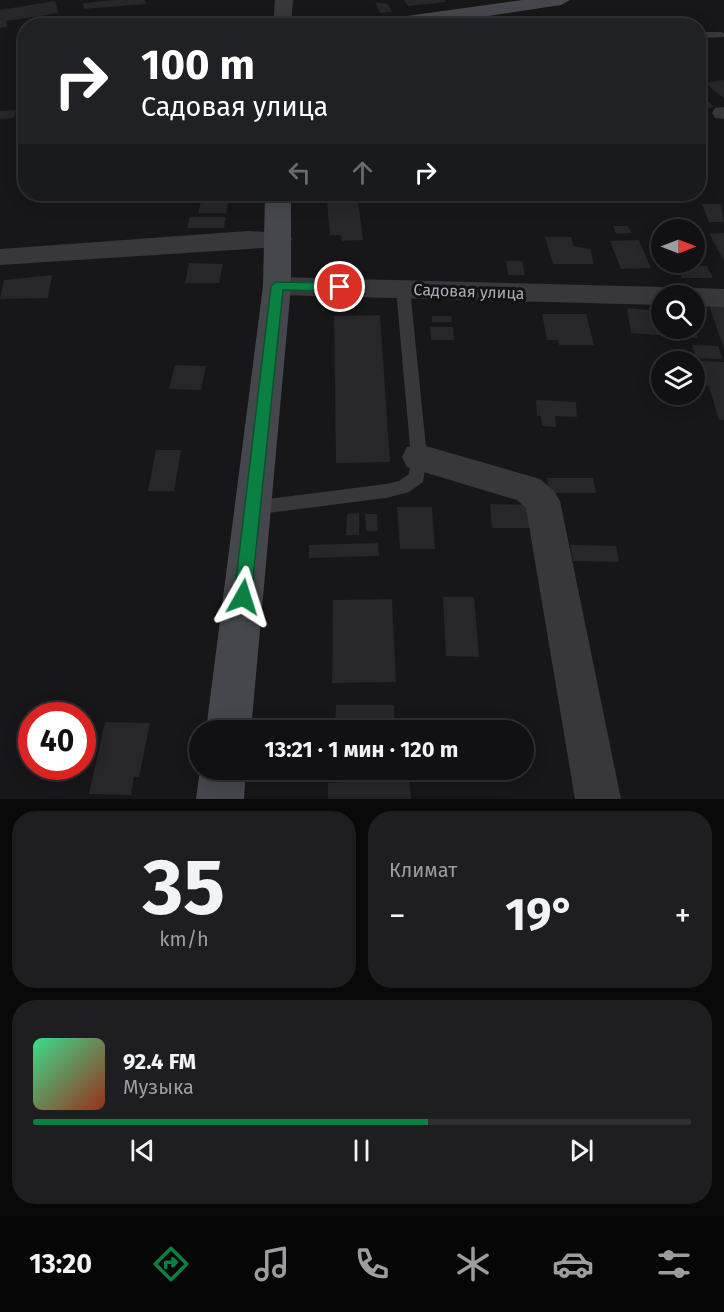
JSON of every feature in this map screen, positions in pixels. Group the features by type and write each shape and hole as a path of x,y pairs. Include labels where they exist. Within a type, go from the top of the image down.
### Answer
{"street":[{"path":"283,18 284,0"},
{"path":"432,18 561,0"},
{"path":"229,720 277,286 278,201"},
{"path":"0,257 248,239 279,240"},
{"name":"Садовая улица","path":"277,286 651,296"},
{"path":"705,297 724,298"},
{"path":"419,457 528,489 542,501 598,799"},
{"path":"220,799 222,780"}],"lane":[{"path":"452,15 459,18"},
{"path":"706,35 721,35"},
{"path":"252,508 403,487 417,477 419,457 403,289"}],"building":[{"path":"145,0 146,4 84,9 83,3"},
{"path":"404,0 445,0 445,2 408,6"},
{"path":"55,1 59,13 6,21 7,27 0,28 0,10"},
{"path":"375,2 388,4 392,12 380,13"},
{"path":"724,80 724,98 706,84"},
{"path":"706,99 714,107 706,109"},
{"path":"16,110 14,118 0,119 0,111"},
{"path":"201,201 229,201 226,213 198,213"},
{"path":"358,201 363,240 342,241 341,235 330,235 327,202"},
{"path":"702,204 721,204 724,222 709,222"},
{"path":"190,217 226,217 224,228 187,228"},
{"path":"613,226 628,226 632,233 616,234"},
{"path":"724,233 724,261 709,234"},
{"path":"545,237 571,237 574,246 590,249 594,264 553,264"},
{"path":"639,240 651,268 621,269 610,241"},
{"path":"506,261 522,261 525,275 508,275"},
{"path":"189,263 223,264 219,283 185,283"},
{"path":"705,266 707,266 713,278 682,278 680,273 705,273"},
{"path":"52,275 48,298 0,299 4,280"},
{"path":"709,305 724,306 724,349"},
{"path":"627,308 651,310 651,334 631,333"},
{"path":"542,314 586,314 594,345 559,345 558,340 547,340"},
{"path":"380,315 390,462 336,463 334,316"},
{"path":"432,316 451,316 452,322 432,322"},
{"path":"430,327 453,327 454,340 431,340"},
{"path":"692,345 718,346 722,359 705,358 705,351 694,351"},
{"path":"705,361 724,362 724,420 719,420 709,386 705,386"},
{"path":"175,365 206,366 201,390 169,389"},
{"path":"536,400 576,402 577,417 555,416 556,427 542,426 541,416 537,416"},
{"path":"156,450 181,450 174,491 148,491"},
{"path":"547,478 593,478 596,493 550,493"},
{"path":"490,504 530,505 534,528 492,528"},
{"path":"397,507 432,507 435,549 400,549"},
{"path":"359,513 359,535 346,535 347,514"},
{"path":"365,514 377,514 378,531 366,531"},
{"path":"378,543 379,556 309,558 309,545"},
{"path":"570,545 616,546 619,562 573,561"},
{"path":"443,597 474,597 479,657 446,656"},
{"path":"392,599 396,682 332,683 333,600"},
{"path":"336,705 394,705 395,720 335,720"},
{"path":"105,722 150,723 139,777 134,777 131,795 89,794 92,780 96,780 96,762"},
{"path":"409,780 411,799 328,799 328,783"}],"route":[{"path":"243,597 277,286 340,287"}]}
